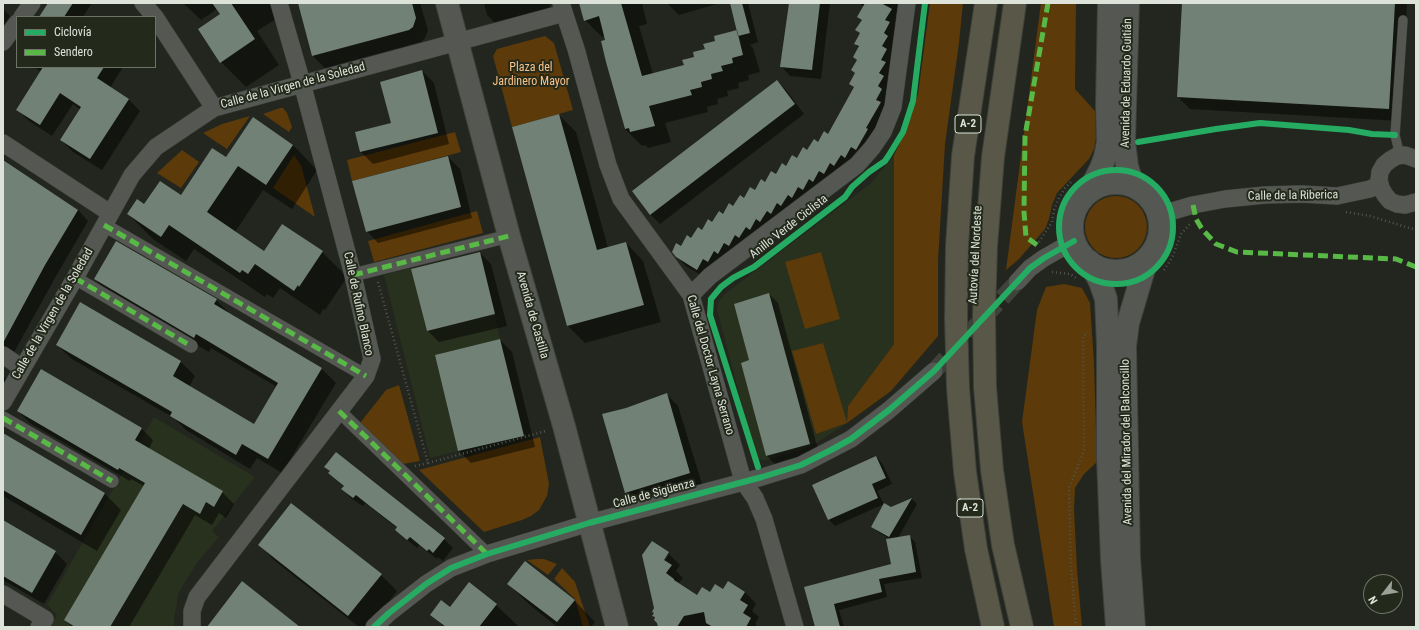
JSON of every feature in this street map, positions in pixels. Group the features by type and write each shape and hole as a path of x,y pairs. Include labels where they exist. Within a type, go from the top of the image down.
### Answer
{"highway":[{"name":"Autovía del Nordeste","path":"986,3 964,156 957,246 956,319 958,388 965,472 976,548 993,627"},
{"name":"Autovía del Nordeste","path":"1016,3 993,157 986,247 984,315 985,387 992,470 1003,545 1022,627"}],"street":[{"path":"23,16 32,3"},
{"path":"143,3 154,16"},
{"name":"Calle de Rufino Blanco","path":"192,627 192,611 197,597 366,376 372,359 353,275 279,3"},
{"name":"Avenida de Castilla","path":"447,3 509,236 564,426 617,627"},
{"path":"691,295 710,276 857,165 872,148 883,132 893,106 907,3"},
{"name":"Avenida de Eduardo Guitián","path":"1078,188 1099,172 1105,157 1108,142 1107,105 1109,3"},
{"name":"Avenida de Eduardo Guitián","path":"1128,3 1124,142 1127,166 1133,186"},
{"name":"Calle de la Virgen de la Soledad","path":"3,402 75,278 132,175 156,147 214,108 302,83 458,43 563,8"},
{"name":"Calle del Doctor Layna Serrano","path":"563,8 608,164 621,199 691,295 743,481 755,498 764,519 795,627"},
{"path":"156,19 214,108"},
{"path":"3,42 16,24"},
{"path":"3,143 107,219 366,376"},
{"path":"1408,157 1390,160 1384,165 1380,172 1380,184 1385,195 1397,204 1405,205 1416,202"},
{"path":"1118,182 1133,186 1165,213 1149,271 1136,266 1124,270 1112,271 1100,268 1088,261 1080,252 1074,241 1072,228 1074,215 1079,203 1078,188 1118,182"},
{"name":"Calle de la Riberica","path":"1165,213 1193,205 1265,194 1337,196 1370,189 1380,184"},
{"path":"353,275 509,236"},
{"path":"1017,282 1030,268 1044,258 1074,241"},
{"name":"Avenida del Mirador del Balconcillo","path":"1088,261 1100,282 1106,299 1111,552 1117,627"},
{"name":"Avenida del Mirador del Balconcillo","path":"1134,627 1129,558 1125,346 1128,323 1149,271"},
{"path":"75,278 191,346"},
{"path":"3,355 22,368"},
{"name":"Calle de Sigüenza","path":"374,627 389,613 426,584 451,568 487,554 589,523 762,477 801,465 851,439 889,410 934,370"},
{"path":"339,411 487,554"},
{"path":"3,418 112,481"},
{"path":"3,594 45,618 39,627"}],"lane":[{"path":"1403,20 1395,135 1408,157"}],"path":[{"path":"1037,245 1052,222 1054,210 1059,198 1066,188 1078,188 1079,184 1088,177 1099,172"},
{"path":"1343,211 1370,216 1416,230"},
{"path":"1149,271 1156,268 1168,251 1173,232 1165,213"},
{"path":"1149,271 1172,258 1181,234 1192,223"},
{"path":"375,269 428,462 564,426"},
{"path":"1076,627 1071,567 1069,488 1084,451 1083,336 1092,327"}],"shaded area":[{"path":"894,155 894,344 848,406 847,423 810,447 764,461 756,458 717,310 718,302 725,294 871,183"},
{"path":"411,268 427,331 495,314 500,339 435,355 458,451 430,458 384,275"},
{"path":"154,417 255,477 212,531 219,537 197,563 179,592 174,619 175,627 50,627 57,615 47,605"}],"green space":[{"path":"930,3 963,3 945,144 938,261 938,336 891,391 847,423 816,434 792,351 823,343 847,422 848,406 894,344 894,155 906,131 918,94"},
{"path":"1041,3 1076,3 1075,89 1095,111 1096,138 1094,149 1089,159 1057,193 1045,229 1019,259 1006,270"},
{"name":"Plaza del Jardinero Mayor","path":"545,36 554,43 573,110 512,127 493,56 497,49"},
{"path":"283,108 287,113 292,127 289,132 263,114"},
{"path":"250,116 227,149 203,133 222,124"},
{"path":"455,132 461,152 352,181 347,160"},
{"path":"182,150 199,162 181,188 157,173"},
{"path":"294,155 301,165 315,217 273,188"},
{"path":"1110,196 1122,196 1138,205 1145,215 1147,227 1145,239 1138,249 1122,258 1110,258 1099,253 1090,244 1085,233 1085,221 1090,210 1099,201"},
{"path":"477,211 483,233 374,262 368,241"},
{"path":"821,252 840,319 805,329 785,262"},
{"path":"1064,284 1082,288 1090,303 1094,362 1097,462 1084,474 1075,488 1074,510 1082,627 1054,627 1022,422 1037,310 1046,287"},
{"path":"399,385 420,461 403,464 360,423 386,390"},
{"path":"540,437 549,484 547,496 539,510 522,520 484,532 419,470"},
{"path":"544,559 557,564 548,575 527,560"},
{"path":"562,568 575,582 590,627 583,627 575,599 554,579"}],"building":[{"path":"48,3 73,3 65,16 40,16"},
{"path":"212,3 231,3 255,39 220,63 198,29 220,14"},
{"path":"298,3 412,3 416,18 413,27 409,30 312,56"},
{"path":"579,3 621,3 642,76 684,65 682,60 694,57 693,52 705,49 703,44 715,41 714,36 737,30 743,55 732,58 733,63 721,66 723,71 711,74 712,79 701,82 702,87 690,90 692,95 649,106 655,126 630,132 629,128 625,129 606,62 601,41 605,40 599,16 584,21"},
{"path":"730,3 742,3 750,33 738,36"},
{"path":"789,3 820,3 812,70 780,67"},
{"path":"865,3 881,3 892,9 885,20 890,22 884,33 888,36 882,46 887,49 881,60 886,62 879,73 884,76 878,86 882,89 876,100 881,102 866,128 868,129 856,150 851,147 845,158 841,155 834,166 830,163 824,174 819,171 813,182 809,179 803,190 798,187 792,198 788,195 781,206 777,203 771,214 767,211 760,222 756,219 750,230 746,227 739,238 735,235 729,246 724,243 718,254 714,251 708,262 703,259 697,270 676,257 672,252 676,243 681,246 687,235 691,238 698,227 702,230 708,219 712,222 719,211 723,214 729,203 733,206 740,195 744,198 750,187 755,190 761,179 765,182 771,171 776,174 782,163 786,166 792,155 797,158 803,147 807,150 814,139 818,142 824,131 828,134 854,87 849,84 855,73 851,70 857,60 853,57 859,46 854,44 860,33 855,30 862,20 857,17"},
{"path":"1182,3 1395,3 1389,109 1177,97"},
{"path":"42,68 103,68 97,78 129,99 90,159 60,140 81,107 60,93 40,125 16,110"},
{"path":"422,70 438,133 360,152 355,132 391,123 380,82"},
{"path":"777,80 795,104 650,215 632,191"},
{"path":"559,114 597,250 626,242 644,305 567,326 512,127"},
{"path":"253,117 293,145 266,185 238,166 207,212 264,251 282,224 323,251 299,287 298,285 294,291 255,264 248,274 242,270 240,273 169,225 161,237 127,214 137,199 144,204 160,181 181,195 212,148 226,157"},
{"path":"448,156 461,207 366,232 352,181"},
{"path":"3,160 78,210 45,265 3,343"},
{"path":"116,241 217,299 214,304 322,368 268,459 242,444 236,455 170,416 172,412 56,345 80,302 181,361 173,376 254,424 278,383 196,334 194,338 94,279"},
{"path":"480,252 495,314 427,331 411,269"},
{"path":"769,293 810,444 766,456 741,363 749,360 734,304"},
{"path":"500,339 524,436 458,451 435,355"},
{"path":"41,369 142,428 135,440 223,491 214,507 206,502 200,514 183,504 110,627 75,627 64,620 145,483 119,468 118,470 17,411"},
{"path":"667,393 690,473 625,493 602,414 626,408"},
{"path":"3,433 105,493 81,535 3,490"},
{"path":"336,452 445,538 433,553 429,549 427,551 410,537 407,540 395,530 397,527 356,495 353,498 341,489 344,486 328,473 330,471 324,467"},
{"path":"876,456 886,478 872,484 878,498 828,520 812,485"},
{"path":"912,498 889,537 871,527 884,503 891,507"},
{"path":"291,503 382,574 348,616 258,545"},
{"path":"3,520 56,551 32,593 3,576"},
{"path":"910,535 916,572 879,579 882,592 834,604 840,627 815,627 804,587 891,564 886,539"},
{"path":"652,541 669,552 664,560 672,565 666,573 697,595 702,587 710,592 715,584 723,589 728,581 745,592 740,600 748,605 743,613 751,618 746,627 713,627 706,623 704,612 684,616 677,627 658,627 654,620 655,617 652,616 654,613 652,612 654,608 642,555"},
{"path":"525,561 575,600 557,622 507,584"},
{"path":"242,581 300,627 207,627"},
{"path":"469,582 497,604 479,627 446,627 430,615 441,600 450,607"}],"tunnel":[{"path":"934,371 1017,282"}],"marked path":[{"path":"1037,245 1026,237 1024,212 1025,136 1048,3"},
{"path":"1193,205 1196,219 1202,229 1216,244 1237,252 1396,259 1416,267"},
{"path":"104,225 366,376"},
{"path":"353,275 509,236"},
{"path":"75,278 191,346"},
{"path":"339,411 487,554"},
{"path":"3,418 112,481"}],"cycle path":[{"name":"Anillo Verde Ciclista","path":"758,467 710,315 711,299 721,287 733,278 754,267 845,197 852,187 869,172 885,161 903,132 913,101 925,3"},
{"path":"1138,142 1260,123 1395,135"},
{"path":"1116,170 1138,174 1156,187 1169,205 1173,227 1169,249 1156,267 1138,280 1116,284 1094,280 1076,267 1063,249 1059,227 1063,205 1076,187 1094,174 1116,170"},
{"path":"374,627 389,613 426,584 451,568 487,554 589,523 762,477 801,465 851,439 889,410 934,371 1030,268 1044,258 1074,241"}]}
